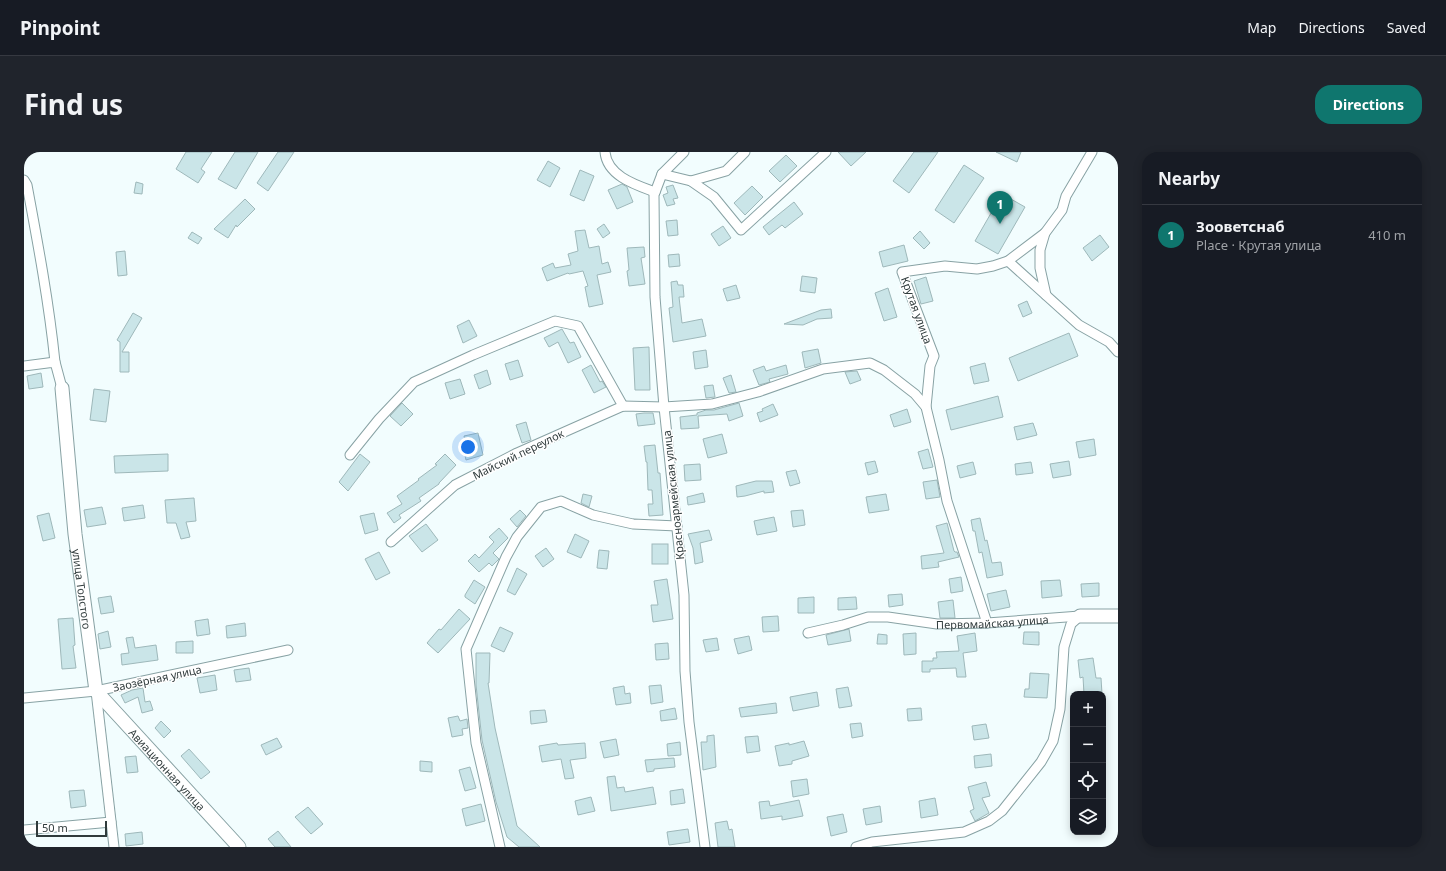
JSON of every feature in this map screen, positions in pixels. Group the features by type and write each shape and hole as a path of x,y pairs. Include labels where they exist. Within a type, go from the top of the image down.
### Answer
{"street":[{"path":"605,152 605,156 611,168 620,176 634,184 655,192"},
{"name":"Красноармейская улица","path":"684,152 662,174 654,195 654,297 684,595 685,672 689,722 705,847"},
{"path":"691,181 726,171 746,152"},
{"path":"662,174 691,181 714,197 741,230 826,152"},
{"name":"Крутая улица","path":"987,623 947,501 940,460 926,407 930,366 934,356 902,272 944,266 977,269 1008,261 1045,233 1062,210 1066,196 1092,152"},
{"name":"улица Толстого","path":"24,180 27,185 40,252 51,323 55,362 62,388 75,534 96,691 114,847"},
{"name":"Крутая улица","path":"1045,233 1040,250 1040,268 1046,295"},
{"path":"1008,261 1079,324 1109,342 1118,352"},
{"path":"350,455 379,419 414,382 473,355 555,321 578,326 623,406"},
{"path":"24,366 55,362"},
{"name":"Крутая улица","path":"870,363 884,370 915,394 926,407"},
{"name":"Майский переулок","path":"391,542 455,485 517,453 623,406 664,407 712,404 758,392 823,370 870,363"},
{"path":"500,847 476,744 466,650 506,557 517,537 541,507 561,501 593,515 633,524 677,526"},
{"path":"856,847 872,842 964,832 989,821 1002,811 1041,762 1053,741 1060,709 1064,647 1071,624 1080,616"},
{"name":"Первомайская улица","path":"808,633 843,625 868,617 888,617 937,624 987,623 1080,616 1118,616"},
{"name":"Заозёрная улица","path":"24,698 96,691 288,650"},
{"name":"Авиационная улица","path":"96,691 239,847"},
{"path":"24,830 111,822"}],"building":[{"path":"186,152 212,152 201,169 205,172 198,183 176,169"},
{"path":"235,152 258,152 236,189 218,179"},
{"path":"278,152 294,152 268,191 257,183"},
{"path":"838,152 866,152 851,166"},
{"path":"914,152 938,152 909,193 893,181"},
{"path":"996,152 1021,152 1017,162"},
{"path":"786,155 797,166 780,182 769,171"},
{"path":"548,161 560,168 550,187 537,180"},
{"path":"964,165 984,178 954,223 935,210"},
{"path":"580,170 594,176 584,201 570,195"},
{"path":"136,182 143,184 142,194 134,193"},
{"path":"622,184 627,187 633,202 617,209 608,190"},
{"path":"673,185 678,198 673,199 675,204 667,206 663,195 668,193 666,187"},
{"path":"752,186 763,197 745,215 734,203"},
{"path":"1002,194 1025,207 998,254 975,241"},
{"path":"245,199 255,209 237,227 236,225 228,238 214,229"},
{"path":"794,202 803,214 785,228 782,225 769,235 763,227"},
{"path":"677,220 678,235 668,236 666,221"},
{"path":"604,224 610,233 603,238 597,229"},
{"path":"723,226 731,238 719,246 711,234"},
{"path":"585,230 589,248 599,246 602,264 608,262 611,272 597,275 603,304 589,307 585,287 588,286 583,271 568,273 547,281 542,268 553,263 555,268 571,265 568,254 578,251 575,231"},
{"path":"920,231 930,243 924,249 913,238"},
{"path":"192,232 202,238 198,244 188,238"},
{"path":"1100,235 1109,247 1092,261 1083,248"},
{"path":"904,245 908,261 883,267 879,252"},
{"path":"644,247 645,257 641,258 645,284 629,286 627,271 629,270 627,248"},
{"path":"125,251 127,275 118,276 116,252"},
{"path":"679,254 680,266 669,267 668,255"},
{"path":"802,276 817,278 815,293 800,291"},
{"path":"926,277 933,301 921,304 914,281"},
{"path":"677,281 678,285 683,285 684,297 679,297 682,323 702,319 706,336 673,342 669,308 673,307 671,282"},
{"path":"736,285 740,298 727,301 723,289"},
{"path":"888,288 897,317 884,321 875,293"},
{"path":"1027,301 1032,313 1023,317 1018,305"},
{"path":"831,309 832,318 817,319 803,325 784,324 821,310"},
{"path":"133,313 142,318 122,352 129,352 129,372 120,372 120,342 117,340"},
{"path":"469,320 477,336 463,343 457,326"},
{"path":"562,329 570,343 574,342 581,357 568,363 558,342 549,347 544,338"},
{"path":"1069,333 1078,356 1018,381 1009,358"},
{"path":"649,347 650,390 635,390 633,348"},
{"path":"818,349 821,363 805,368 802,352"},
{"path":"706,350 708,367 695,369 693,352"},
{"path":"518,360 523,376 510,380 505,364"},
{"path":"985,363 989,381 974,384 970,367"},
{"path":"591,365 600,382 602,381 606,387 594,393 582,370"},
{"path":"786,365 788,374 769,379 770,382 759,385 753,370 764,366 766,371"},
{"path":"487,370 491,384 479,389 474,375"},
{"path":"857,371 861,380 850,384 845,372"},
{"path":"41,373 43,387 29,389 27,376"},
{"path":"731,375 736,392 729,393 723,378"},
{"path":"460,379 465,394 450,399 445,383"},
{"path":"713,385 715,397 706,398 704,386"},
{"path":"94,389 110,391 106,422 90,420"},
{"path":"998,396 1003,417 951,430 946,410"},
{"path":"402,403 413,414 401,426 390,416"},
{"path":"739,403 743,416 729,421 727,414 698,416 699,428 681,429 680,417 697,415 697,413 706,410 714,410"},
{"path":"773,404 778,415 760,422 757,413"},
{"path":"907,409 911,422 894,427 890,415"},
{"path":"653,413 655,424 638,426 636,414"},
{"path":"526,422 531,440 522,443 516,425"},
{"path":"1033,423 1037,435 1017,440 1014,427"},
{"path":"478,433 483,455 466,460 464,451 467,450 464,436"},
{"path":"722,434 727,453 708,458 703,439"},
{"path":"1094,439 1096,455 1079,458 1076,442"},
{"path":"655,445 658,473 660,473 663,515 649,516 648,504 653,504 652,490 648,490 647,462 644,446"},
{"path":"928,449 933,467 923,469 918,452"},
{"path":"168,454 168,471 115,473 114,456"},
{"path":"360,454 370,462 348,491 339,482"},
{"path":"445,454 456,465 439,484 419,498 421,501 399,515 401,518 394,523 387,513 402,504 397,496 437,465 435,464"},
{"path":"875,461 878,472 868,475 865,463"},
{"path":"1069,461 1071,475 1053,478 1050,464"},
{"path":"973,462 976,474 960,478 957,466"},
{"path":"1031,462 1033,473 1016,475 1015,464"},
{"path":"700,464 701,480 685,481 684,465"},
{"path":"796,470 800,483 790,486 786,472"},
{"path":"937,480 940,497 926,499 923,482"},
{"path":"756,481 772,481 774,492 764,493 764,491 737,497 736,486"},
{"path":"703,493 705,502 688,505 687,497"},
{"path":"583,494 592,496 589,507 581,503"},
{"path":"886,494 889,510 869,513 866,497"},
{"path":"194,498 196,521 186,522 190,537 181,539 176,523 167,523 165,500"},
{"path":"143,505 145,518 124,521 122,508"},
{"path":"102,507 106,524 87,527 84,510"},
{"path":"520,510 526,516 517,527 510,519"},
{"path":"803,510 805,525 793,527 791,511"},
{"path":"49,513 55,538 43,541 37,516"},
{"path":"374,513 378,530 365,534 360,516"},
{"path":"774,517 777,531 757,535 754,521"},
{"path":"980,518 992,563 1001,562 1003,575 987,578 982,552 979,553 975,531 973,531 971,520"},
{"path":"947,523 954,551 957,552 959,557 938,562 939,567 922,569 921,556 944,553 936,526"},
{"path":"426,524 438,540 422,552 409,536"},
{"path":"499,528 508,538 493,553 499,559 492,566 489,563 479,572 468,561 475,554 479,558 494,542 489,537"},
{"path":"709,530 712,540 700,543 703,562 695,564 693,548 688,534"},
{"path":"575,534 589,541 581,558 567,552"},
{"path":"652,544 668,544 668,564 652,564"},
{"path":"546,548 554,559 543,567 535,556"},
{"path":"599,550 609,551 607,569 597,568"},
{"path":"379,552 390,573 376,580 365,559"},
{"path":"517,568 527,574 515,595 507,591"},
{"path":"961,577 963,591 951,593 949,579"},
{"path":"667,579 673,619 653,622 651,605 658,605 654,581"},
{"path":"474,580 485,587 475,604 465,597"},
{"path":"1060,580 1062,596 1042,598 1041,581"},
{"path":"1099,583 1099,596 1082,597 1081,584"},
{"path":"1006,590 1010,607 991,611 987,594"},
{"path":"902,594 903,605 889,607 888,595"},
{"path":"111,596 114,612 101,614 98,598"},
{"path":"814,597 814,613 798,613 798,598"},
{"path":"856,597 857,609 838,610 838,598"},
{"path":"953,600 955,618 940,618 938,602"},
{"path":"459,609 470,619 438,653 427,643 439,629 441,630"},
{"path":"778,616 779,631 763,632 762,617"},
{"path":"73,618 75,645 73,646 76,668 62,669 58,619"},
{"path":"208,619 210,634 197,636 195,621"},
{"path":"245,623 246,636 227,638 226,626"},
{"path":"500,627 513,633 504,652 491,646"},
{"path":"849,629 851,641 828,645 826,635"},
{"path":"108,631 111,647 100,649 98,634"},
{"path":"1024,632 1039,632 1039,645 1023,644"},
{"path":"916,633 916,654 904,655 903,634"},
{"path":"975,633 977,651 963,653 966,677 957,677 956,668 930,669 930,672 922,672 922,661 933,661 933,658 937,658 936,652 959,651 957,636"},
{"path":"878,634 887,635 887,644 877,644"},
{"path":"749,636 752,650 738,654 734,639"},
{"path":"133,637 135,648 156,645 158,660 122,665 121,654 129,653 126,638"},
{"path":"717,638 719,650 706,652 703,640"},
{"path":"193,641 193,653 176,653 176,642"},
{"path":"668,643 669,659 656,660 655,644"},
{"path":"476,653 490,653 488,683 495,728 517,826 540,847 519,847 507,837 496,802 482,740 476,685"},
{"path":"1093,658 1096,678 1101,678 1102,691 1084,691 1083,677 1080,678 1078,660"},
{"path":"249,668 251,680 236,682 234,670"},
{"path":"1030,673 1049,674 1047,698 1024,697 1025,689 1029,689"},
{"path":"215,675 217,690 200,693 197,678"},
{"path":"661,685 663,702 651,704 649,686"},
{"path":"624,686 625,694 630,693 631,703 616,705 613,688"},
{"path":"848,687 852,706 839,708 836,689"},
{"path":"143,688 145,702 150,701 153,710 142,713 138,697 125,703 121,695 132,690"},
{"path":"817,692 819,706 793,711 790,697"},
{"path":"776,703 777,713 741,717 739,708"},
{"path":"675,708 677,719 661,721 660,711"},
{"path":"921,708 922,720 908,721 907,709"},
{"path":"545,710 547,722 531,724 530,711"},
{"path":"458,716 460,721 467,719 468,728 462,729 463,735 452,737 448,718"},
{"path":"161,721 171,731 164,738 155,728"},
{"path":"861,723 863,736 852,738 850,724"},
{"path":"986,724 989,738 974,740 972,726"},
{"path":"714,735 716,767 703,770 701,742 707,742 707,736"},
{"path":"758,736 760,751 747,753 745,737"},
{"path":"277,738 282,747 266,755 261,745"},
{"path":"616,739 619,755 604,758 600,742"},
{"path":"804,741 809,756 792,761 792,764 779,766 775,746 789,743 789,745"},
{"path":"680,742 681,755 668,756 667,744"},
{"path":"557,743 558,745 585,743 586,758 570,760 574,778 565,779 561,759 542,762 539,746"},
{"path":"189,749 210,772 201,779 181,756"},
{"path":"991,754 992,766 975,768 974,756"},
{"path":"136,756 138,772 127,773 125,757"},
{"path":"674,758 675,767 654,769 654,771 647,772 645,760"},
{"path":"420,761 432,762 432,772 420,771"},
{"path":"470,767 476,788 465,791 459,770"},
{"path":"615,776 617,788 624,787 625,792 653,787 656,804 611,811 607,777"},
{"path":"807,779 809,794 793,797 791,781"},
{"path":"986,782 990,796 982,798 989,813 975,821 970,811 974,809 968,787"},
{"path":"683,789 685,803 671,805 670,791"},
{"path":"84,790 86,806 71,808 69,791"},
{"path":"591,797 595,811 578,815 575,801"},
{"path":"935,798 938,815 921,818 919,801"},
{"path":"799,800 803,816 782,820 782,816 761,819 759,802 769,801 770,806"},
{"path":"481,804 485,821 466,826 462,809"},
{"path":"880,806 882,822 866,825 863,809"},
{"path":"308,807 323,824 311,834 295,817"},
{"path":"843,814 847,832 831,836 827,817"},
{"path":"727,821 729,830 732,829 735,847 718,847 715,823"},
{"path":"688,829 690,842 669,845 667,832"},
{"path":"278,831 291,847 275,847 268,839"},
{"path":"142,832 143,844 126,846 125,834"}],"place":[{"name":"Зооветснаб","path":"1000,224"}]}
